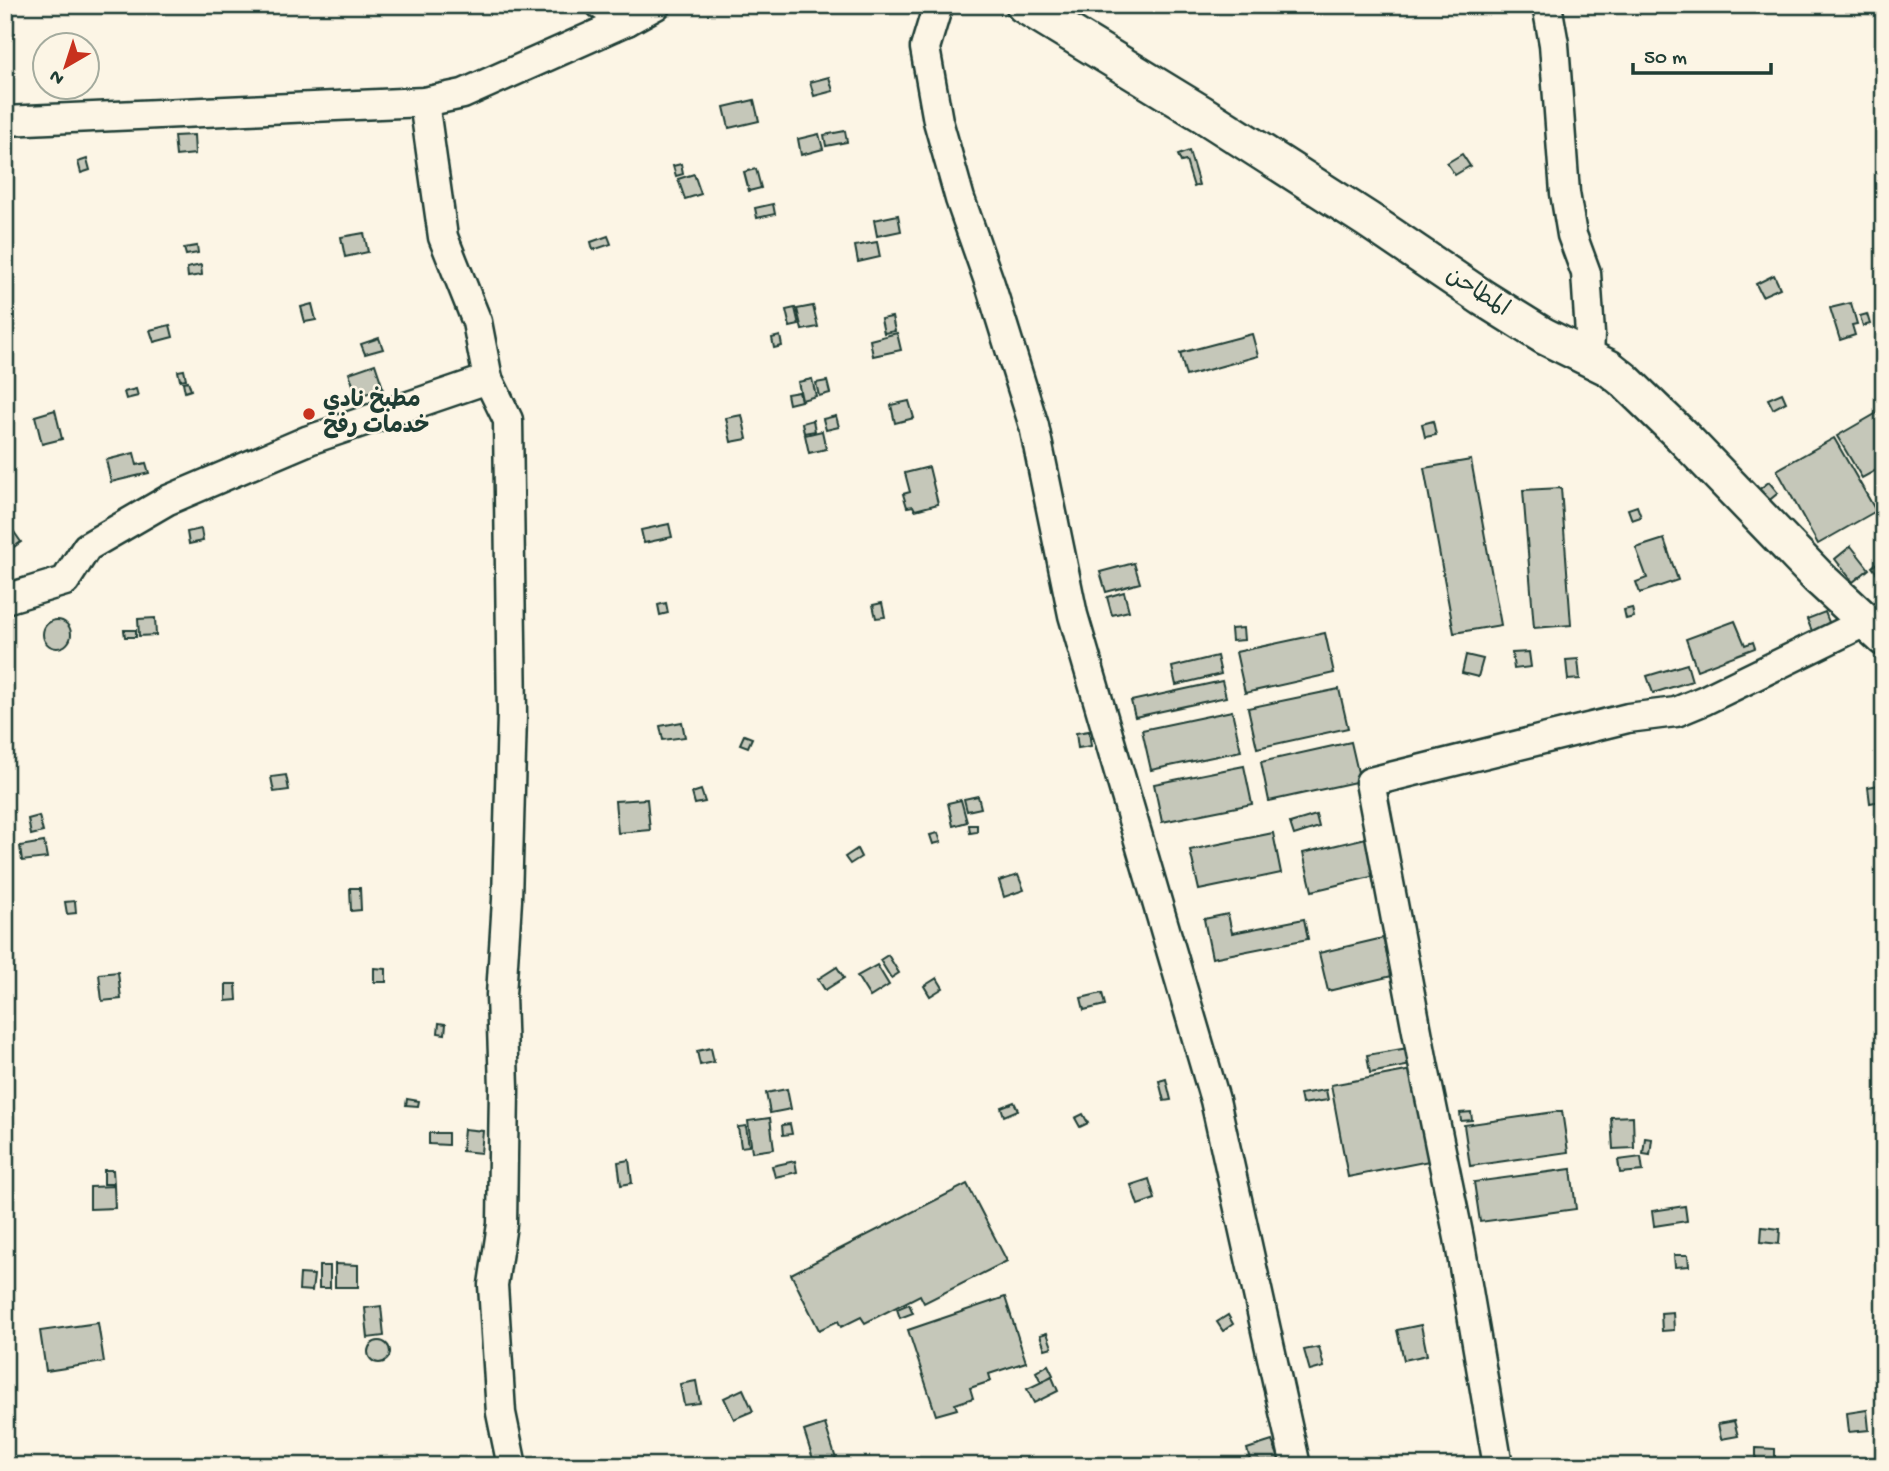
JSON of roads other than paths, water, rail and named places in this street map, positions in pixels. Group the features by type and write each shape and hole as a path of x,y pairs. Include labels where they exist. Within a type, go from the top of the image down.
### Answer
{"main road":[{"name":"المطاحن","path":"1024,5 1201,113 1368,220 1483,298 1544,336 1589,357 1624,380 1819,578 1874,630"}],"street":[{"path":"601,5 627,21"},
{"path":"5,121 424,102 463,94 627,21 656,5"},
{"path":"938,5 925,48 938,121 960,199 990,284 1034,426 1073,615 1215,1100 1296,1466"},
{"path":"1547,5 1554,44 1565,193 1572,235 1586,273 1589,357"},
{"path":"424,102 443,237 477,322 488,379 508,420 512,715 508,887 501,995 504,1088 502,1224 493,1285 501,1413 512,1466"},
{"path":"5,599 65,581 74,563 87,547 168,500 309,440 488,379"},
{"path":"1497,1466 1459,1238 1370,782 1628,718 1676,712 1874,630"}],"place":[{"name":"مطبخ نادي خدمات رفح","path":"309,414"}]}
